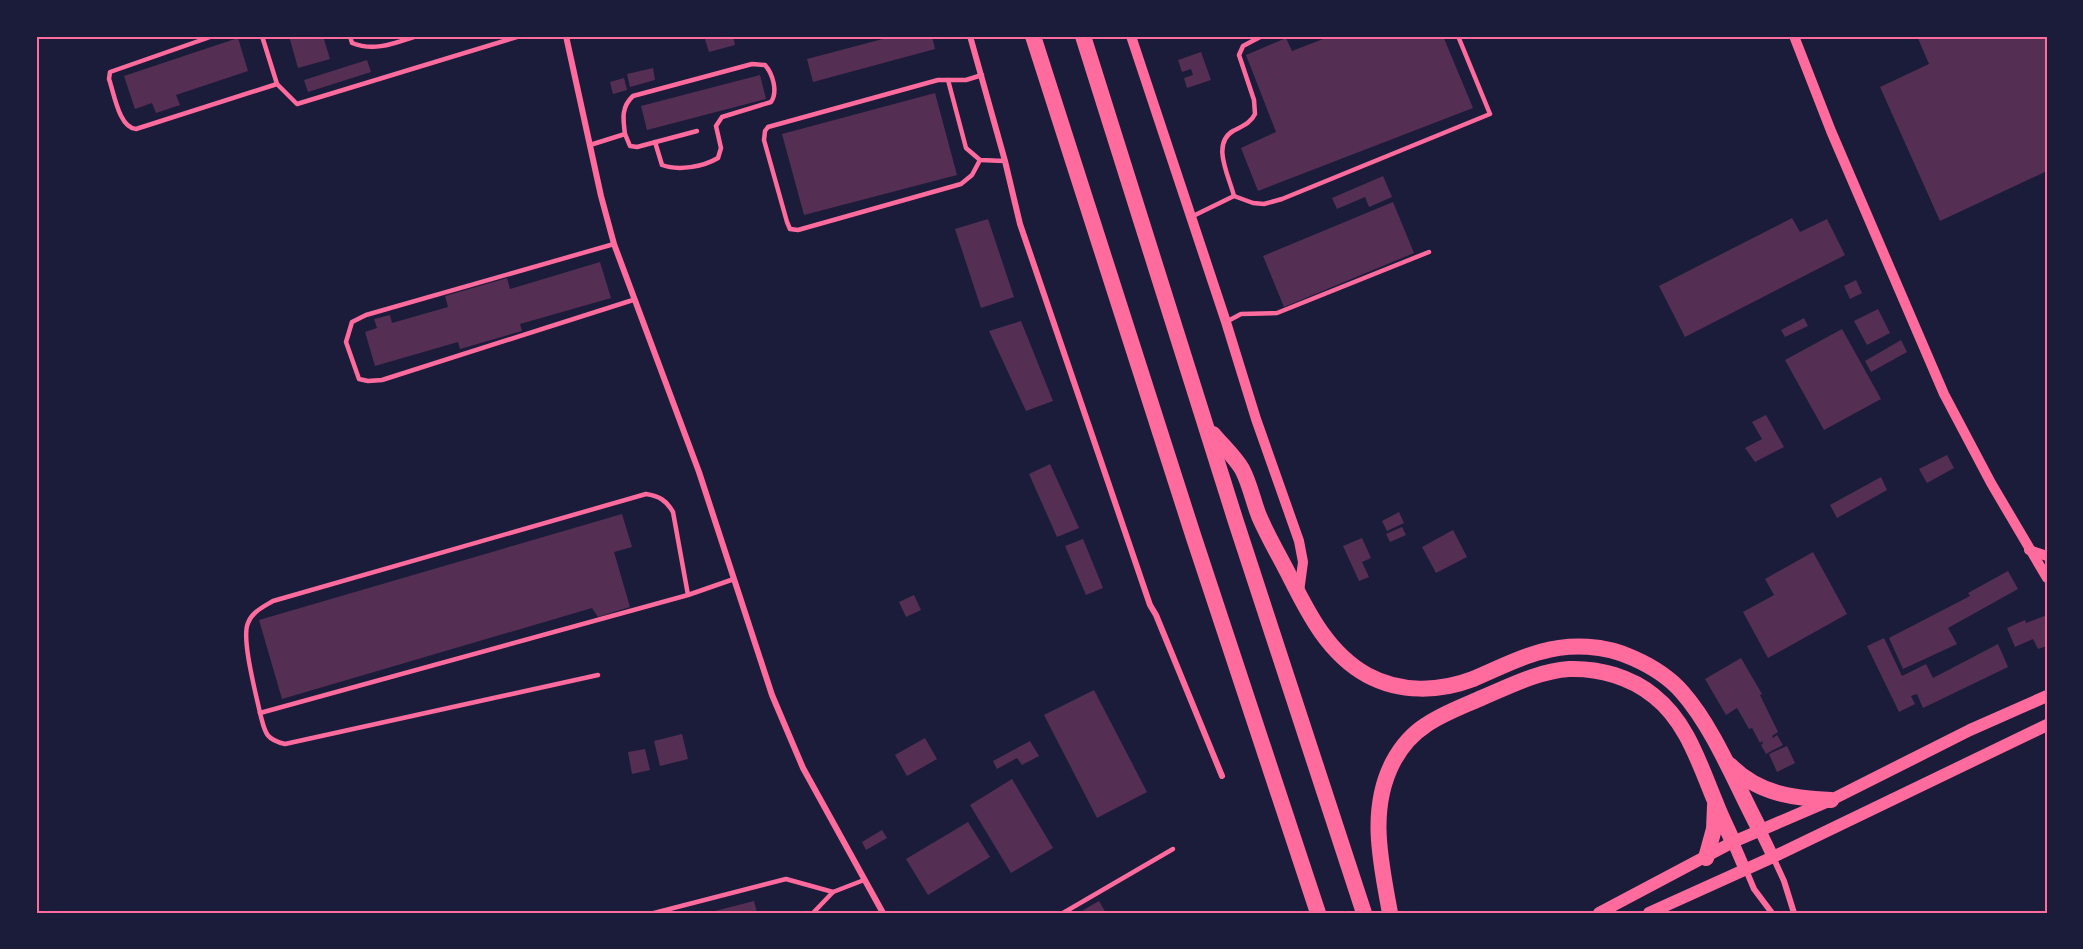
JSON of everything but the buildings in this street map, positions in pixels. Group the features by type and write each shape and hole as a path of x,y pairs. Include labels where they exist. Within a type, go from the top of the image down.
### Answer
{"highway":[{"path":"1033,36 1193,535 1318,913"},
{"path":"1083,36 1364,913"},
{"path":"1207,427 1242,469 1259,516 1299,596 1317,627 1345,661 1385,684 1419,689 1443,687 1470,680 1527,656 1554,648 1584,647 1624,654 1657,672 1681,691 1708,731 1760,830"},
{"path":"1390,913 1378,837 1378,810 1384,782 1399,752 1415,734 1437,718 1541,674 1569,669 1594,670 1618,676 1649,692 1668,709 1680,725 1733,842"},
{"path":"1722,757 1740,776 1765,790 1798,798 1831,800"},
{"path":"1706,858 1714,829 1715,803"}],"main road":[{"path":"1599,913 1733,842 1831,800 1970,730 2047,696"},
{"path":"1649,913 1773,857 2047,725"},
{"path":"1760,830 1773,857"},
{"path":"1733,842 1745,870"}],"street":[{"path":"566,36 601,196 614,244 699,472 772,695 802,768 883,913"},
{"path":"970,36 1005,160 1020,224 1150,605 1222,776"},
{"path":"1131,36 1256,419 1299,541 1303,562 1299,596"},
{"path":"1794,36 1831,131 1944,394 1990,483 2047,578"},
{"path":"2030,550 2047,556"},
{"path":"1773,857 1784,881 1794,913"},
{"path":"1745,870 1754,889 1772,913"}],"lane":[{"path":"213,36 110,72 109,79 125,124 131,129 136,129 277,84"},
{"path":"262,36 277,84 297,104 520,36"},
{"path":"350,36 352,43 372,48 417,36"},
{"path":"1234,196 1221,146 1225,137 1246,124 1255,114 1254,100 1239,51 1247,43 1262,36"},
{"path":"1191,217 1234,196 1253,203 1264,204 1282,199 1490,114 1458,36"},
{"path":"655,142 662,165 671,168 718,158 721,148 716,126 722,117 771,102 774,98 775,92 769,69 765,65 752,64 633,96 623,111 626,134 633,147 697,130"},
{"path":"980,160 972,175 961,184 798,230 790,229 765,140 765,131 768,128 938,80 966,80 982,75"},
{"path":"948,80 966,148 980,160 1005,160"},
{"path":"590,145 626,134"},
{"path":"614,244 366,315 352,322 346,342 359,379 382,380 633,300"},
{"path":"1226,322 1241,314 1277,313 1429,252"},
{"path":"598,675 285,744 273,741 266,734 245,635 248,622 257,610 273,601 645,494 658,496 668,503 673,512 688,595"},
{"path":"260,713 688,595 734,579"},
{"path":"1063,913 1173,849"},
{"path":"654,913 786,879 833,892"},
{"path":"813,913 833,892 864,880"}]}
